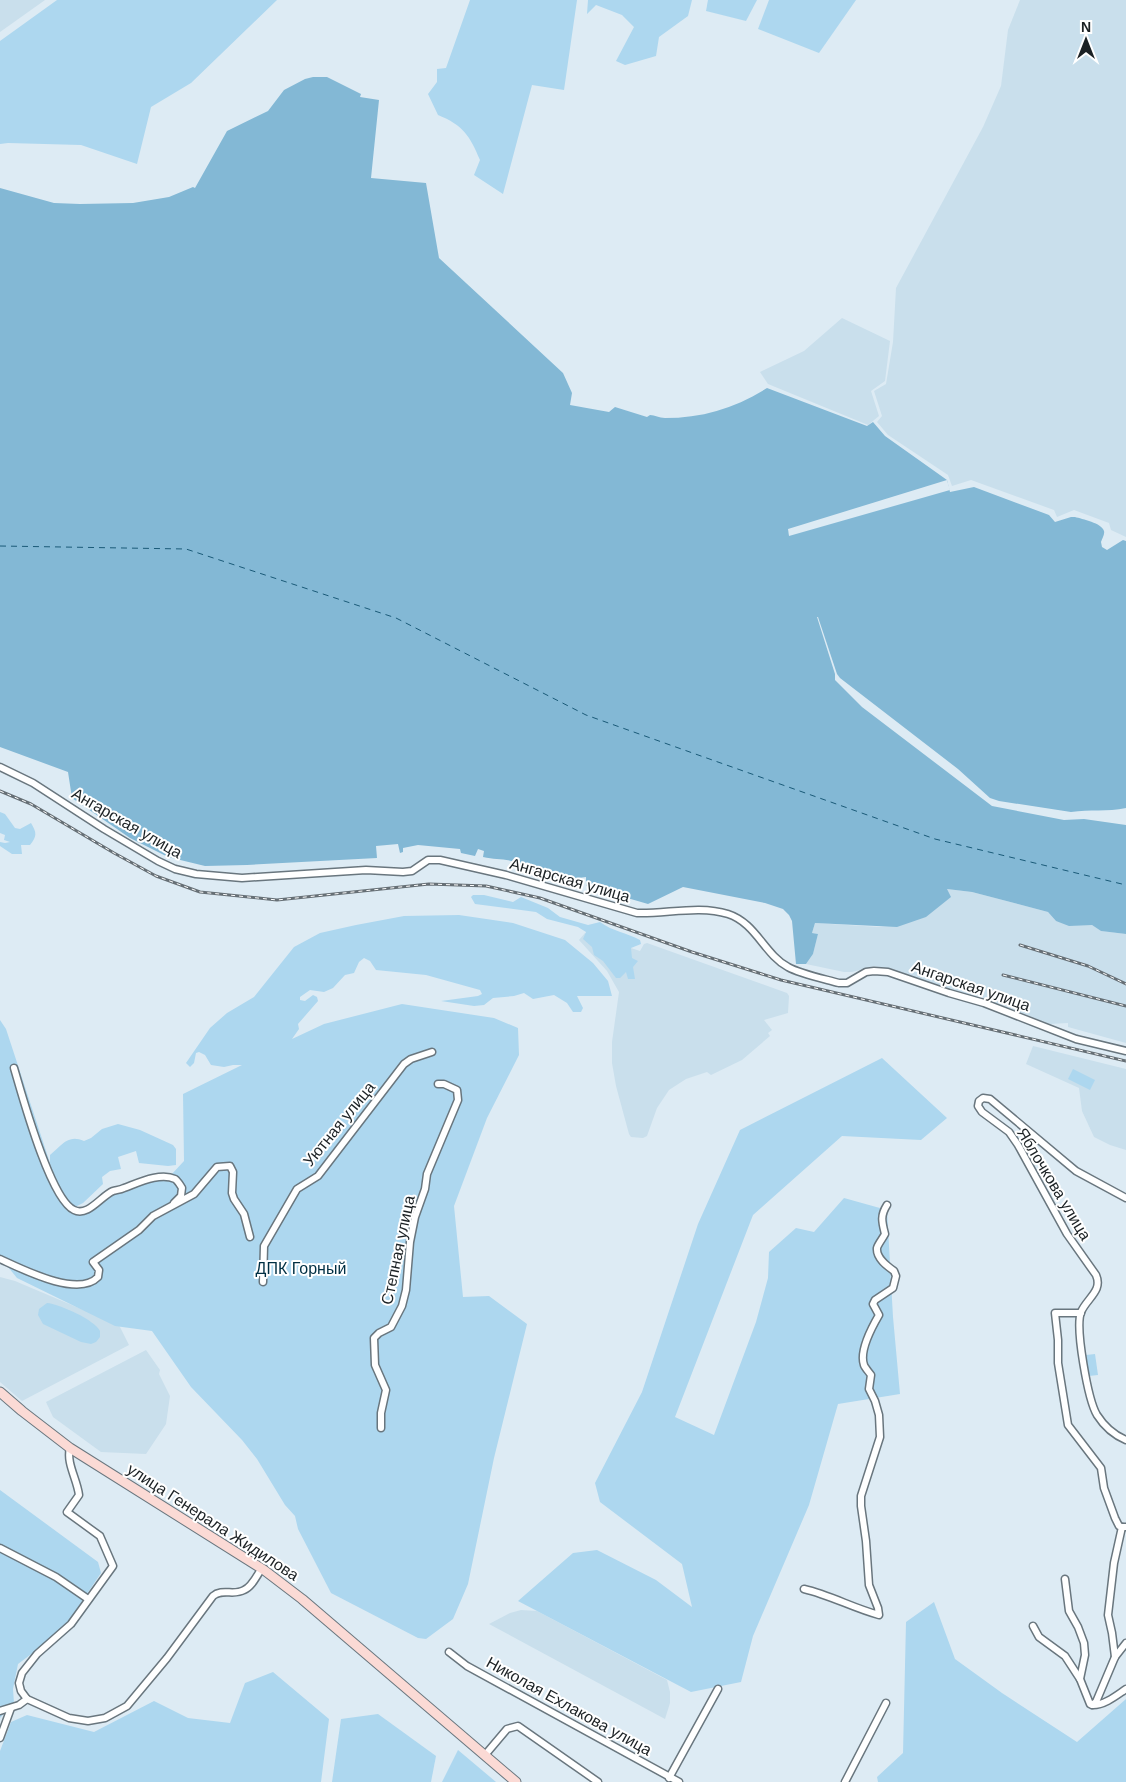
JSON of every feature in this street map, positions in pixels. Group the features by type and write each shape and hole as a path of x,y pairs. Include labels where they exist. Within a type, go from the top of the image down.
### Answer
{"main road":[{"name":"улица Генерала Жидилова","path":"0,1392 70,1448 262,1568 302,1598 516,1782"}],"street":[{"name":"Ангарская улица","path":"0,767 33,783 104,829 175,869 196,874 242,878 366,870 403,872 412,871 428,860 440,860 506,875 637,913 655,914 680,910 712,910 731,915 749,926 770,953 788,967 839,983 847,983 866,972 888,972 984,1003 1076,1039 1126,1051"},
{"name":"Уютная улица","path":"263,1282 264,1246 297,1189 318,1176 404,1064 432,1052"},
{"path":"14,1068 46,1165 59,1194 69,1207 74,1211 81,1212 112,1191 150,1179 168,1177 176,1180 182,1188 181,1196 172,1206"},
{"name":"Степная улица","path":"381,1428 381,1413 386,1390 375,1365 374,1338 391,1327 402,1306 406,1290 410,1242 415,1217 425,1189 427,1174 458,1100 457,1090 444,1084 438,1084"},
{"name":"Яблочкова улица","path":"1081,1313 1098,1288 1096,1275 1067,1234 1020,1147 1009,1132 982,1112 978,1106 979,1100 983,1098 990,1099 1076,1171 1126,1198"},
{"path":"0,1259 60,1283 80,1283 94,1280 98,1277 98,1270 93,1262 139,1230 154,1216 194,1194 217,1167 230,1166 233,1172 232,1193 244,1214 250,1237"},
{"path":"804,1588 879,1615 869,1585 861,1496 880,1437 879,1415 869,1389 871,1375 864,1364 864,1349 869,1333 879,1315 873,1304 875,1300 894,1288 896,1276 894,1271 885,1264 877,1252 877,1246 885,1234 881,1222 882,1213 887,1205"},
{"path":"1115,1657 1108,1615 1114,1563 1124,1527 1117,1522 1104,1488 1101,1468 1068,1425 1058,1363 1055,1313 1081,1313 1080,1339 1092,1404 1106,1426 1126,1440"},
{"path":"70,1448 68,1455 79,1495 67,1512 100,1536 113,1566 71,1624 49,1642 22,1673 19,1682 21,1691 27,1699 69,1718 88,1721 105,1718 127,1706 167,1658 213,1596 218,1592 244,1591 262,1568"},
{"path":"0,1548 56,1577 88,1599"},
{"path":"1066,1579 1069,1611 1078,1626 1084,1643 1085,1655 1080,1679"},
{"path":"1033,1626 1039,1636 1065,1656 1080,1679 1090,1704 1098,1705 1126,1689"},
{"path":"1094,1704 1115,1657 1126,1642"},
{"name":"Николая Ехлакова улица","path":"448,1652 467,1666 679,1782"},
{"path":"669,1778 718,1689"},
{"path":"0,1711 11,1708 27,1699"},
{"path":"845,1782 886,1703"},
{"path":"0,1738 11,1708"},
{"path":"485,1755 507,1729 518,1726 598,1782"}],"shaded area":[{"path":"0,0 45,0 0,32"},
{"path":"1020,0 1126,0 1126,537 1111,530 1109,523 1074,510 1057,517 1054,510 971,480 952,486 948,475 888,435 877,422 882,416 874,391 886,384 893,342 896,288 983,127 1001,86 1008,30"},
{"path":"313,77 327,77 361,94 360,97 379,100 371,178 426,183 439,258 563,373 572,393 570,405 609,412 615,407 647,417 650,415 663,418 679,418 705,414 731,406 767,388 867,426 873,422 885,436 947,480 950,492 974,487 1049,515 1055,522 1075,517 1091,522 1102,528 1104,535 1101,542 1102,547 1107,550 1123,540 1126,541 1126,808 1071,812 990,798 958,769 840,678 817,617 835,674 835,680 862,707 992,806 1064,820 1084,819 1126,825 1126,934 1101,931 1092,925 1069,926 1056,921 1048,912 972,892 947,889 951,897 926,917 897,927 815,923 812,933 818,934 813,954 806,964 796,964 792,921 783,909 765,903 683,887 648,904 586,886 586,877 562,880 517,867 515,862 483,857 484,851 478,849 475,856 461,853 460,849 418,845 403,848 403,852 400,853 398,844 376,846 377,858 205,866 168,857 130,838 72,798 68,772 0,747 0,188 54,203 80,204 133,203 169,197 193,187 195,188 227,131 268,111 284,90"},
{"path":"842,318 890,341 885,381 871,391 879,416 868,425 768,384 760,372 804,351"},
{"path":"947,889 972,892 1048,912 1056,921 1092,925 1101,931 1126,934 1126,1043 1068,1027 1068,1023 1050,1024 983,998 983,995 977,994 976,997 891,969 874,966 852,972 844,972 806,964 813,954 818,934 812,933 815,923 879,927 893,926"},
{"path":"585,933 640,951 644,944 647,943 787,993 789,996 788,1013 764,1020 772,1030 768,1033 770,1036 742,1060 711,1075 707,1072 686,1079 669,1090 657,1108 647,1136 643,1138 631,1137 616,1086 612,1063 612,1042 619,992 607,971 579,940"},
{"path":"1033,1046 1126,1069 1126,1150 1094,1137 1082,1111 1079,1088 1026,1064"},
{"path":"0,1277 15,1281 119,1325 129,1345 22,1401 0,1382"},
{"path":"146,1350 160,1370 159,1374 170,1396 166,1424 146,1454 101,1452 53,1417 46,1402"},
{"path":"521,1610 537,1611 667,1680 670,1703 665,1719 489,1624 510,1613"}],"green space":[{"path":"57,0 277,0 191,83 151,107 137,164 81,145 0,144 0,41"},
{"path":"470,0 577,0 564,90 532,85 503,194 474,175 480,160 473,144 460,127 438,115 428,94 437,82 437,69 446,68"},
{"path":"588,0 692,0 688,16 659,37 656,56 625,65 616,61 634,27 622,15 596,5 587,14"},
{"path":"708,0 757,0 746,21 706,11"},
{"path":"769,0 856,0 819,53 758,29"},
{"path":"0,812 5,814 15,828 20,829 31,823 33,826 35,837 30,845 21,845 22,854 12,854 0,846 0,842 10,842 4,840 5,835 0,833"},
{"path":"473,895 484,895 513,902 521,897 548,908 560,917 588,925 600,922 609,928 640,940 641,944 631,948 632,958 638,961 633,967 635,979 628,979 626,972 620,978 616,978 603,961 594,955 592,947 583,939 586,932 578,927 547,919 536,912 475,904 471,897"},
{"name":"ДПК Горный","path":"459,915 513,923 565,940 593,963 608,981 612,996 577,996 583,1008 581,1012 573,1012 567,1003 554,995 533,999 524,993 493,998 484,1005 474,1006 441,1001 482,994 480,990 426,975 376,970 370,961 364,958 359,962 354,973 345,975 333,988 324,992 310,990 300,997 300,1000 305,1001 313,995 317,997 318,1001 298,1024 299,1029 292,1039 324,1024 402,1004 494,1018 518,1028 519,1055 487,1118 454,1206 463,1297 489,1296 527,1324 494,1458 468,1584 453,1619 426,1639 418,1638 331,1593 298,1529 295,1516 285,1505 257,1459 242,1440 191,1387 152,1331 115,1326 17,1278 0,1257 0,1020 6,1029 50,1163 50,1155 69,1140 78,1139 84,1141 102,1129 118,1124 140,1130 173,1145 176,1149 176,1165 139,1163 136,1151 118,1157 121,1169 110,1171 102,1177 103,1184 83,1203 75,1207 68,1200 74,1209 88,1209 112,1190 171,1175 184,1161 183,1094 242,1065 224,1067 211,1065 205,1055 199,1052 196,1053 194,1063 190,1067 186,1063 210,1028 227,1013 254,997 294,947 320,933 356,925 404,916"},
{"path":"882,1058 947,1118 921,1140 842,1136 753,1215 675,1417 714,1435 756,1322 768,1278 769,1252 796,1228 814,1232 844,1198 887,1210 893,1317 900,1394 838,1404 809,1505 753,1636 741,1682 691,1692 518,1601 573,1553 597,1550 656,1580 692,1607 682,1564 600,1502 595,1483 642,1392 698,1224 740,1130"},
{"path":"1073,1069 1095,1080 1090,1090 1068,1079"},
{"path":"47,1303 68,1309 91,1322 100,1331 100,1337 91,1344 81,1342 43,1324 38,1315 39,1309"},
{"path":"1095,1354 1098,1375 1089,1376 1086,1355"},
{"path":"0,1490 98,1562 101,1573 62,1631 18,1664 13,1689 14,1703 0,1718"},
{"path":"934,1602 955,1659 1002,1693 1077,1742 1126,1699 1126,1782 878,1782 877,1777 903,1753 906,1622"},
{"path":"273,1672 329,1719 321,1782 0,1782 0,1751 11,1722 27,1715 94,1732 154,1701 188,1718 230,1723 245,1683"},
{"path":"378,1714 436,1756 431,1782 332,1782 341,1719"},
{"path":"458,1750 496,1782 442,1782"}],"pier":[{"path":"947,480 950,490 789,536 788,529"}],"ferry route":[{"path":"0,546 186,549 396,618 586,715 935,839 1126,885"}],"railway":[{"path":"0,791 31,804 156,876 200,892 277,900 429,884 486,886 540,898 692,952 781,980 1126,1061"},
{"path":"1020,945 1088,966 1126,984"},
{"path":"1003,975 1126,1006"}]}
